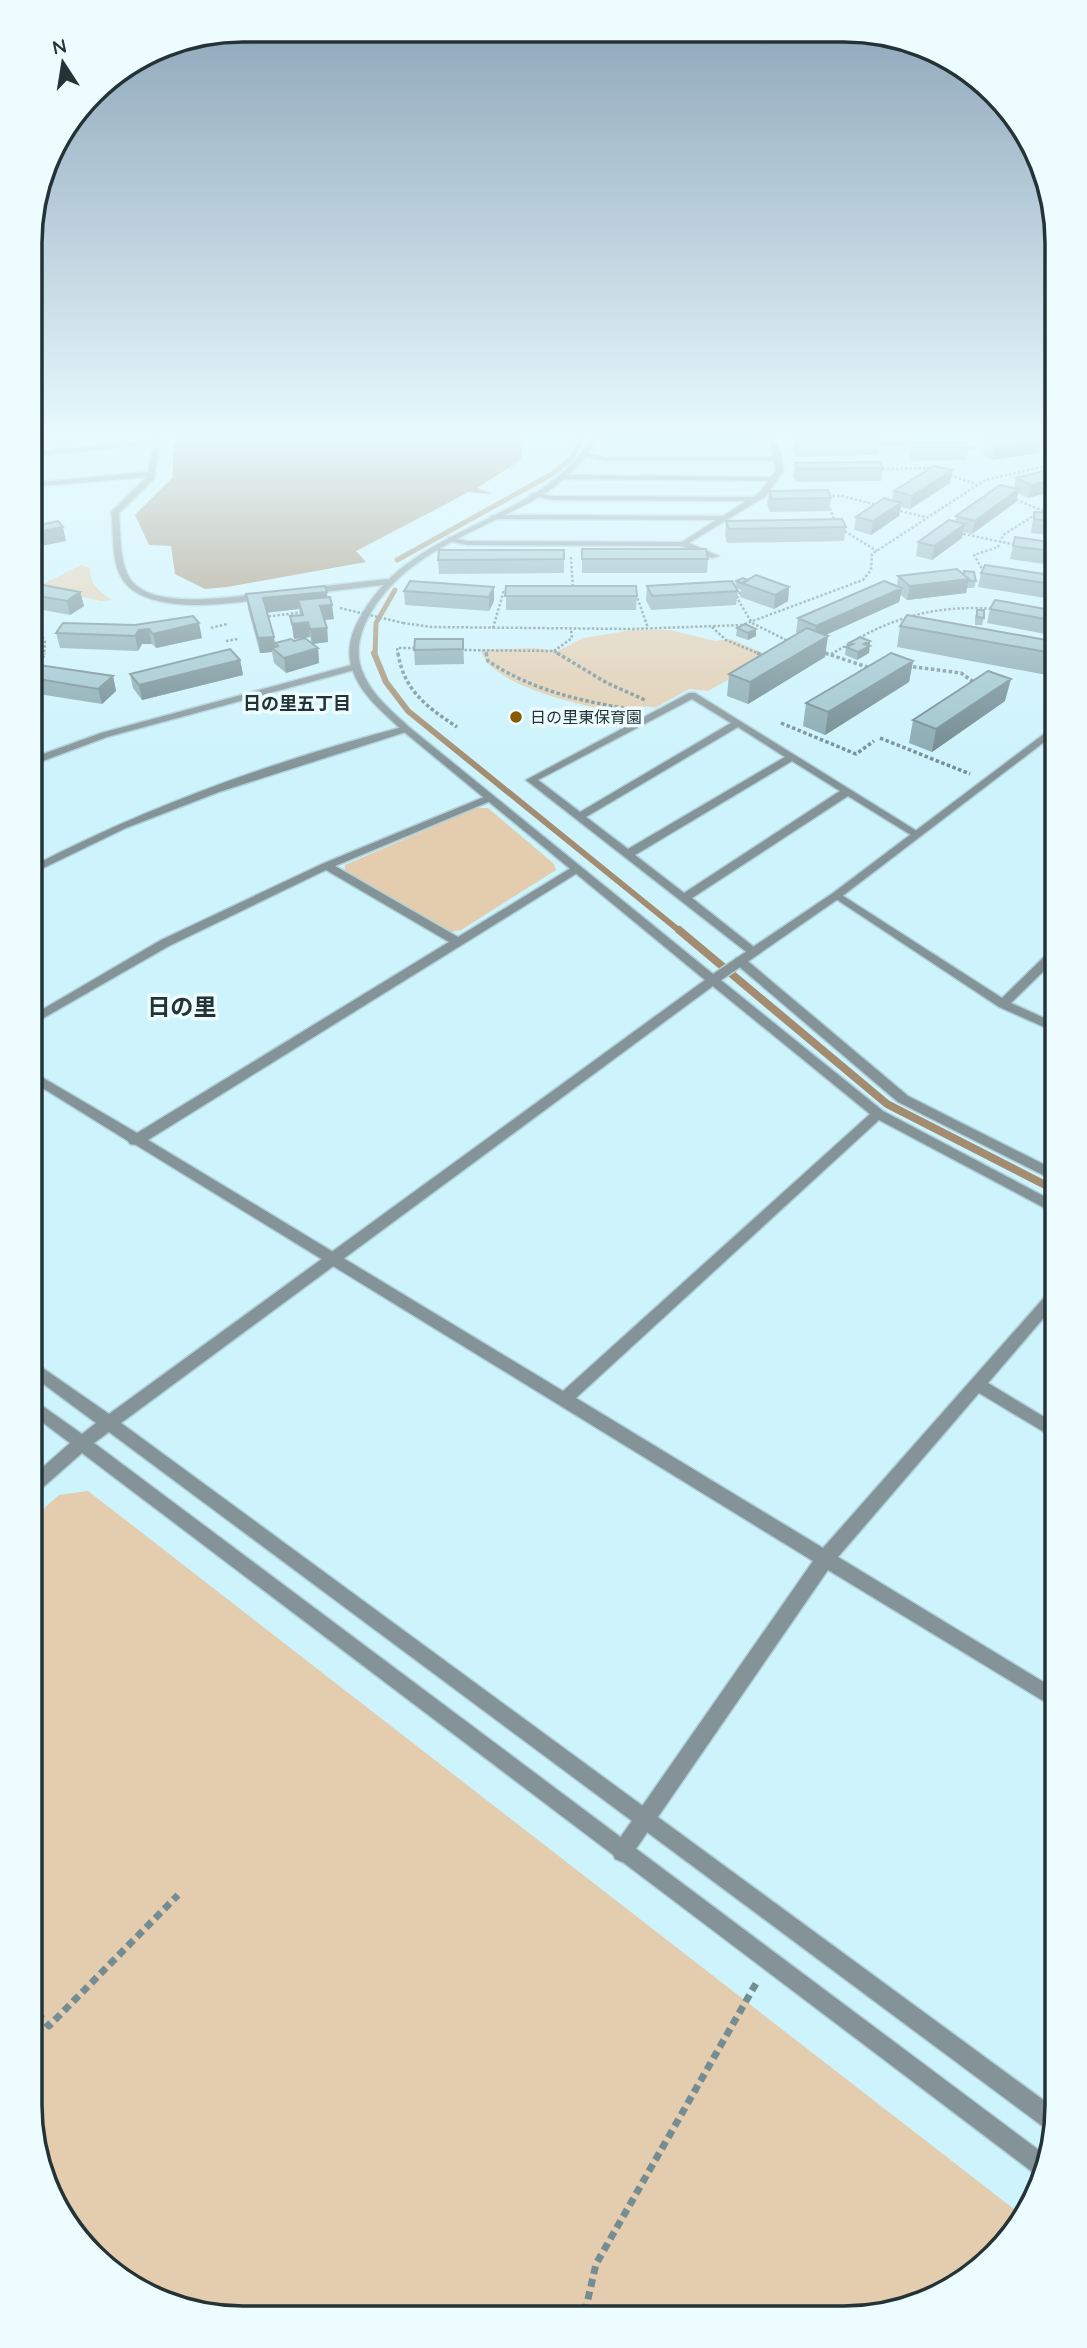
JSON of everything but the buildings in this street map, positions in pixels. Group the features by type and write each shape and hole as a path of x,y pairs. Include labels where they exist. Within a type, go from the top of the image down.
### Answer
{"street":[{"path":"120,549 125,579 134,588 172,601 201,602 276,594"},
{"path":"437,549 387,582 367,604 353,641 355,667 374,698 406,729 575,870 877,1114 1045,1203"},
{"path":"696,549 715,556"},
{"path":"429,554 448,555"},
{"path":"303,591 387,582"},
{"path":"42,758 104,735 355,667"},
{"path":"753,951 531,780 692,695 915,833"},
{"path":"579,817 738,723"},
{"path":"42,865 97,835 286,764 406,729"},
{"path":"42,1478 83,1442 713,980 837,895 1045,736"},
{"path":"628,854 792,757"},
{"path":"684,898 848,791"},
{"path":"42,1015 165,943 326,866 489,798"},
{"path":"326,866 456,941"},
{"path":"135,1141 575,870"},
{"path":"837,895 1003,1004 1045,1023"},
{"path":"740,961 903,1099 1045,1171"},
{"path":"1003,1004 1045,963"},
{"path":"42,1082 135,1141 1045,1693"},
{"path":"563,1400 877,1114"},
{"path":"622,1852 825,1559 1045,1307"},
{"path":"42,1374 1045,2116"},
{"path":"978,1385 1045,1426"},
{"path":"42,1412 1036,2162"}],"path":[{"path":"873,549 877,551"},
{"path":"340,608 403,623 442,627 648,628 752,622 863,580 871,570 872,554 881,549"},
{"path":"985,573 974,555 993,549"},
{"path":"570,555 574,594"},
{"path":"731,589 740,593 737,598 752,622 795,644 788,648"},
{"path":"494,628 504,590"},
{"path":"636,594 648,628"},
{"path":"831,655 876,628 913,614 958,607 996,609"},
{"path":"261,617 313,611"},
{"path":"211,628 227,624"},
{"path":"712,626 726,640 770,659"},
{"path":"440,637 442,627"},
{"path":"554,651 572,638 571,629"},
{"path":"42,636 45,641 45,657 42,661"},
{"path":"226,641 238,639"},
{"path":"425,648 397,648 405,684 414,698 457,727"},
{"path":"452,648 486,652 554,651 607,683 647,701 635,708 621,710 569,699 514,678 488,661 486,652"},
{"path":"819,651 873,669 885,667"},
{"path":"897,665 961,673 975,683"},
{"path":"781,723 856,754 874,741"},
{"path":"880,737 986,781"},
{"path":"42,2018 49,2026 178,1895"},
{"path":"586,2306 596,2264 768,1962"}],"shaded area":[{"path":"171,549 361,549 356,551 366,562 205,589 175,574"},
{"path":"81,565 90,568 96,587 112,600 101,601 42,588 42,584"},
{"path":"633,630 670,630 715,641 731,639 770,656 708,691 689,689 655,708 646,706 619,711 563,700 519,684 488,663 481,650 535,648 558,651 583,638"},
{"path":"476,808 488,808 554,864 556,870 461,930 451,932 345,873 345,865"},
{"path":"88,1491 1015,2210 1004,2228 977,2256 956,2272 921,2291 871,2304 844,2306 229,2306 178,2295 154,2285 110,2256 76,2217 57,2182 44,2132 42,2105 42,1510 59,1495"}],"waterway":[{"path":"397,560 418,549"},
{"path":"375,655 376,623 395,590"},
{"path":"374,653 386,682 408,711 681,932"},
{"path":"679,930 887,1104 1045,1185"}],"place":[{"name":"日の里東保育園","path":"516,717"}],"district":[{"name":"日の里五丁目","path":"297,703"},
{"name":"日の里","path":"182,1006"}]}
